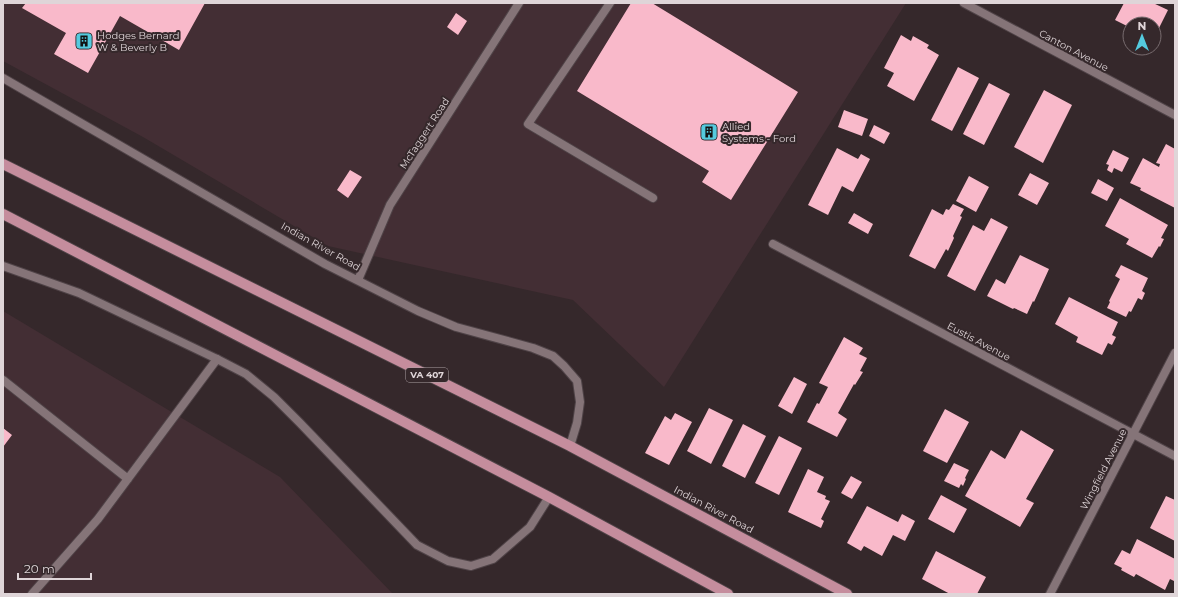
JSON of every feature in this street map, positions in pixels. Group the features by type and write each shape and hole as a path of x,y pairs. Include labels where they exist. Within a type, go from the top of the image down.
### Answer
{"main road":[{"name":"Indian River Road","path":"3,164 570,446 847,594"},
{"path":"3,214 549,497 728,594"}],"street":[{"name":"McTaggert Road","path":"358,280 390,205 519,3"},
{"path":"610,3 528,124 653,198"},
{"name":"Canton Avenue","path":"964,3 1175,115"},
{"name":"Indian River Road","path":"3,78 325,264 418,311 456,327 533,348 553,356 577,381 580,402 577,423 570,446"},
{"name":"Eustis Avenue","path":"773,244 1175,456"},
{"path":"3,266 79,293 246,374 274,397 300,423 417,545 448,561 471,566 493,559 530,527 549,497"},
{"name":"Wingfield Avenue","path":"1050,594 1175,353"},
{"path":"32,594 98,519 217,359"},
{"path":"3,380 128,479"}],"shaded area":[{"path":"3,3 906,3 664,387 573,300 328,246 143,137 3,61"},
{"path":"3,311 280,477 393,594 3,594"}],"building":[{"name":"Hodges Bernard W & Beverly B","path":"26,3 205,3 179,50 120,16 88,73 54,54 66,33 22,8"},
{"name":"Allied Systems - Ford","path":"631,3 652,3 798,92 731,200 702,182 709,171 577,91"},
{"path":"1124,3 1153,3 1168,10 1162,22 1162,16 1122,16 1122,24 1115,20"},
{"path":"456,13 467,21 458,35 447,27"},
{"path":"901,35 911,41 913,36 929,45 927,48 939,55 914,101 887,86 894,73 884,68"},
{"path":"958,67 979,78 952,131 931,120"},
{"path":"989,83 1010,94 984,145 963,134"},
{"path":"1044,90 1072,105 1043,163 1014,147"},
{"path":"844,110 868,119 862,136 838,127"},
{"path":"874,125 890,133 884,144 869,136"},
{"path":"1166,144 1175,149 1175,208 1140,190 1141,188 1130,183 1143,158 1159,167 1160,164 1156,163"},
{"path":"837,148 858,159 861,154 870,159 853,192 842,186 828,215 808,205"},
{"path":"1113,150 1129,158 1122,172 1114,168 1112,173 1107,170 1109,165 1106,164"},
{"path":"350,170 362,177 348,198 337,190"},
{"path":"1030,173 1049,183 1037,205 1018,195"},
{"path":"969,176 989,187 976,212 956,201"},
{"path":"1098,179 1114,188 1107,201 1091,193"},
{"path":"1120,198 1168,225 1161,238 1164,239 1152,258 1126,244 1129,239 1105,226"},
{"path":"953,204 964,209 960,216 962,217 948,251 946,249 935,269 909,256 932,209 943,215 946,209 949,210"},
{"path":"854,213 873,224 868,234 848,223"},
{"path":"991,218 1008,227 975,291 947,276 973,225 984,231"},
{"path":"1020,255 1049,269 1027,314 987,296 996,279 1005,284"},
{"path":"1121,265 1148,278 1142,291 1145,293 1142,300 1138,298 1131,312 1129,311 1126,317 1107,308 1120,279 1115,276"},
{"path":"1069,297 1118,322 1112,335 1116,337 1112,345 1108,343 1102,355 1076,342 1078,337 1055,324"},
{"path":"844,337 863,348 859,354 867,358 860,371 863,372 855,385 854,384 838,413 847,419 837,437 807,422 817,403 819,404 828,387 819,383"},
{"path":"794,377 807,384 792,414 778,406"},
{"path":"709,408 733,420 711,464 687,451"},
{"path":"945,409 969,422 947,463 923,451"},
{"path":"675,413 692,422 669,465 645,453 665,416 671,420"},
{"path":"743,424 766,436 745,478 722,466"},
{"path":"3,428 12,435 3,447"},
{"path":"1021,430 1054,450 1026,499 1034,503 1020,527 965,496 991,450 1005,459"},
{"path":"779,436 802,448 779,495 755,483"},
{"path":"954,463 969,470 963,486 961,484 959,488 944,481"},
{"path":"808,469 824,477 817,492 826,496 825,499 830,501 821,519 824,521 821,528 788,512"},
{"path":"851,476 862,482 852,499 841,493"},
{"path":"941,495 967,509 954,533 928,519"},
{"path":"1166,496 1175,500 1175,541 1150,528"},
{"path":"867,506 898,522 902,514 915,521 905,541 893,535 882,556 864,546 861,551 847,543"},
{"path":"1137,539 1175,559 1175,580 1170,579 1165,590 1136,574 1134,577 1121,570 1122,568 1114,564 1122,550 1130,554"},
{"path":"936,551 986,577 977,594 950,594 922,579"}],"place":[{"name":"Hodges Bernard W & Beverly B","path":"84,41"},
{"name":"Allied Systems - Ford","path":"709,132"}]}
